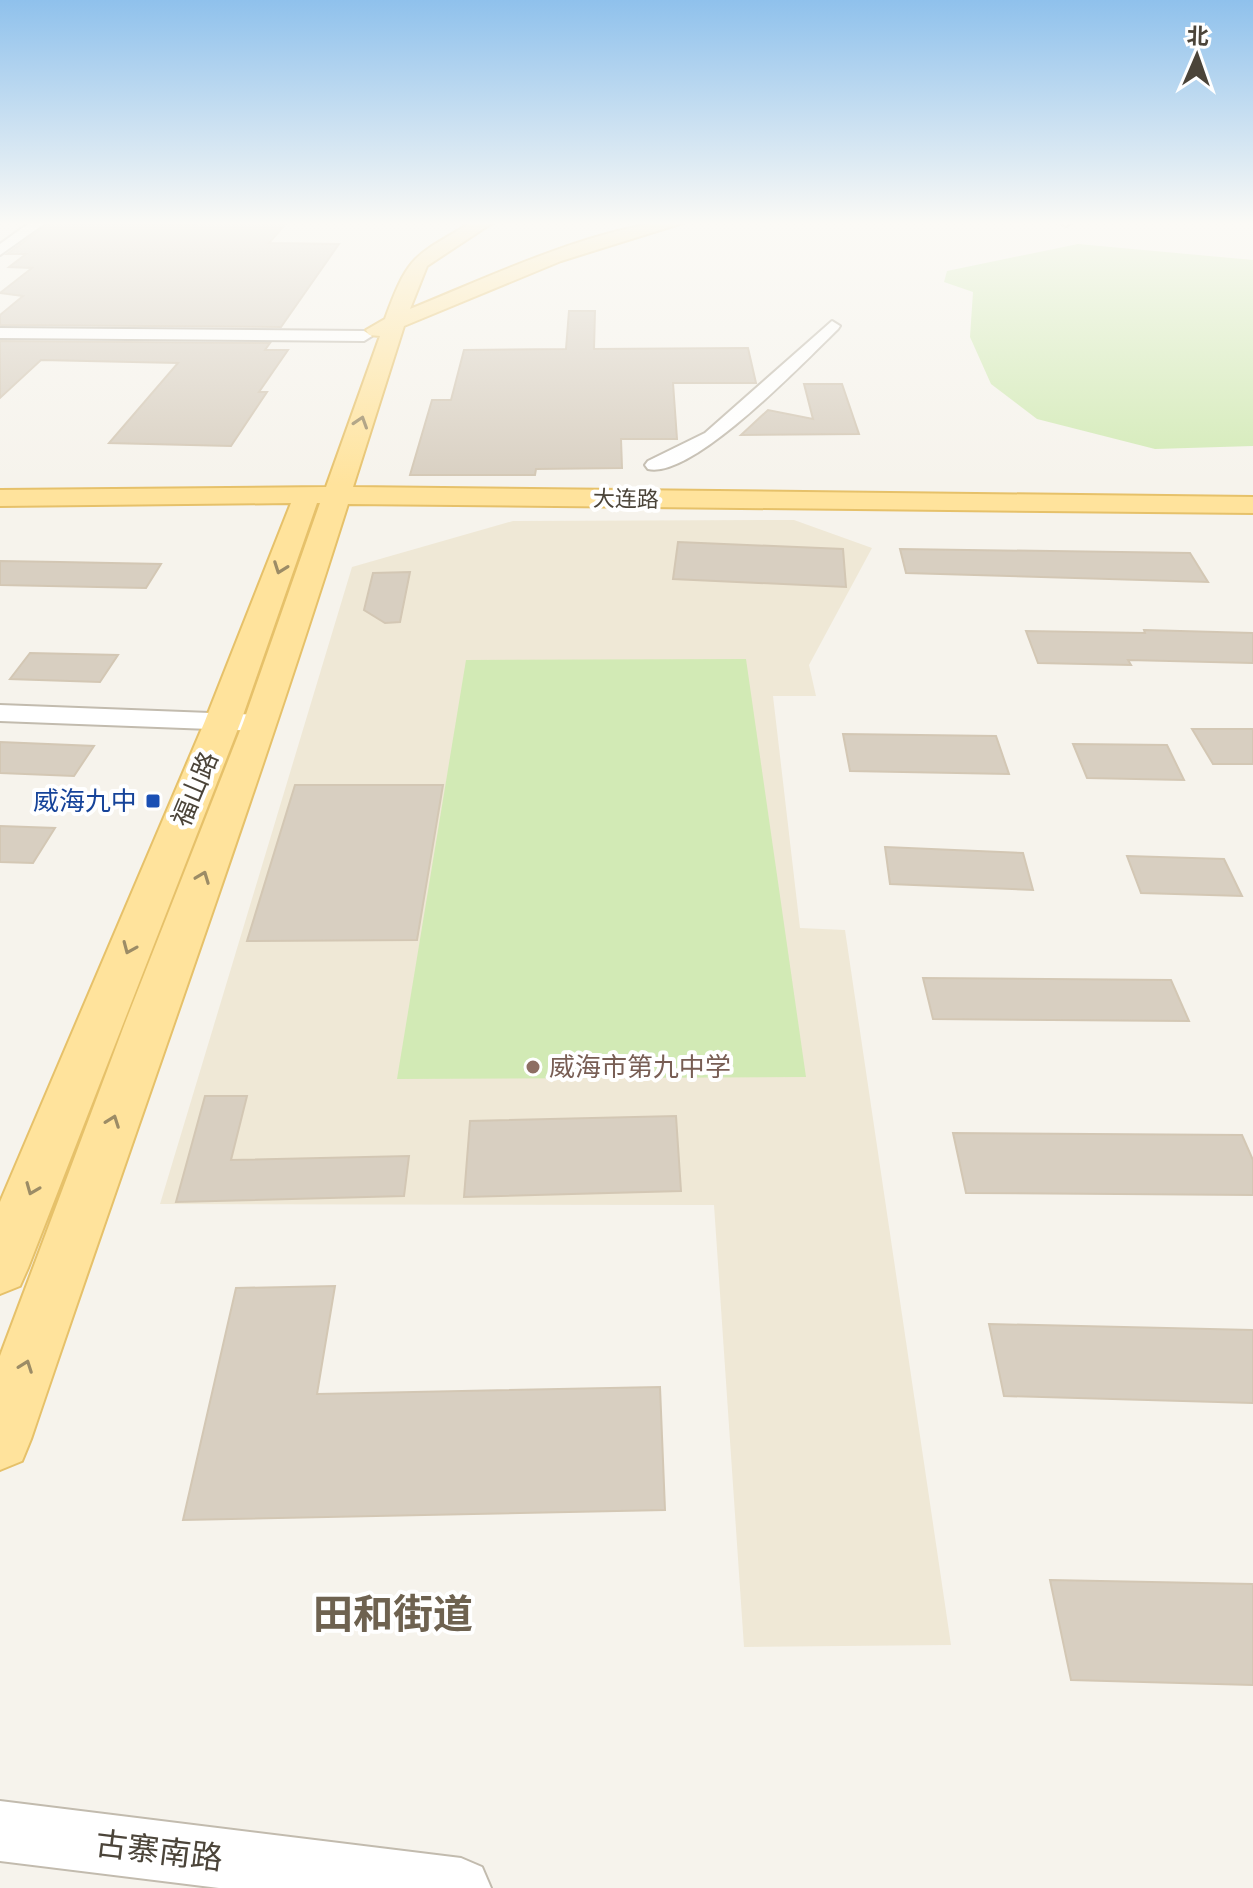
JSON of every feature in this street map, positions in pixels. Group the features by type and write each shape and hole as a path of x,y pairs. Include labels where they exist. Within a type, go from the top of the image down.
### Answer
{"main road":[{"path":"354,364 387,309"},
{"path":"377,323 414,309"},
{"name":"福山路","path":"0,1268 242,722 377,323"},
{"name":"大连路","path":"0,498 320,488 1253,505"},
{"path":"0,1439 148,1023 242,722"}],"street":[{"path":"0,333 377,323"},
{"path":"655,465 712,437 832,326"},
{"path":"0,713 242,722"},
{"name":"古寨南路","path":"0,1831 461,1888"}],"shaded area":[{"name":"威海市第九中学","path":"794,520 872,548 809,665 816,696 773,696 800,928 845,930 951,1645 744,1647 714,1205 160,1204 352,567 513,521"}],"green space":[{"path":"972,309 1253,309 1253,446 1155,449 1037,419 991,384 970,337"},
{"path":"746,659 806,1077 397,1079 466,660"}],"building":[{"path":"7,309 294,309 281,327 0,325 0,315"},
{"path":"569,311 595,311 594,349 748,348 756,383 673,383 677,439 621,439 622,468 536,469 535,475 410,475 432,400 451,400 464,350 566,349"},
{"path":"0,341 270,343 265,350 288,350 259,392 267,392 231,446 109,443 178,363 41,360 0,398"},
{"path":"804,384 842,384 859,434 741,435 768,410 813,419"},
{"path":"678,542 843,549 846,587 673,579"},
{"path":"900,549 1190,553 1208,582 906,573"},
{"path":"0,561 161,564 146,588 0,585"},
{"path":"410,572 400,622 385,623 364,610 373,573"},
{"path":"1144,630 1253,633 1253,663 1128,660 1131,665 1038,663 1026,631 1145,633"},
{"path":"30,653 118,655 100,682 10,679"},
{"path":"1192,729 1253,729 1253,764 1213,764"},
{"path":"843,734 996,736 1009,774 850,771"},
{"path":"0,742 94,746 74,776 0,773"},
{"path":"1073,744 1167,745 1184,780 1087,778"},
{"path":"295,785 443,785 417,940 247,941"},
{"path":"0,826 55,828 33,863 0,862"},
{"path":"885,847 1023,853 1033,890 890,884"},
{"path":"1127,856 1224,859 1242,896 1141,893"},
{"path":"923,978 1171,980 1189,1021 933,1019"},
{"path":"205,1096 247,1096 231,1160 409,1156 404,1196 176,1202"},
{"path":"676,1116 681,1191 464,1197 470,1121"},
{"path":"953,1133 1242,1135 1253,1160 1253,1195 966,1193"},
{"path":"335,1286 317,1394 660,1387 665,1510 183,1520 236,1288"},
{"path":"989,1324 1253,1330 1253,1403 1004,1396"},
{"path":"1050,1580 1253,1584 1253,1685 1071,1680"}],"place":[{"name":"威海九中","path":"153,801"},
{"name":"威海市第九中学","path":"533,1067"}],"district":[{"name":"田和街道","path":"393,1614"}]}
